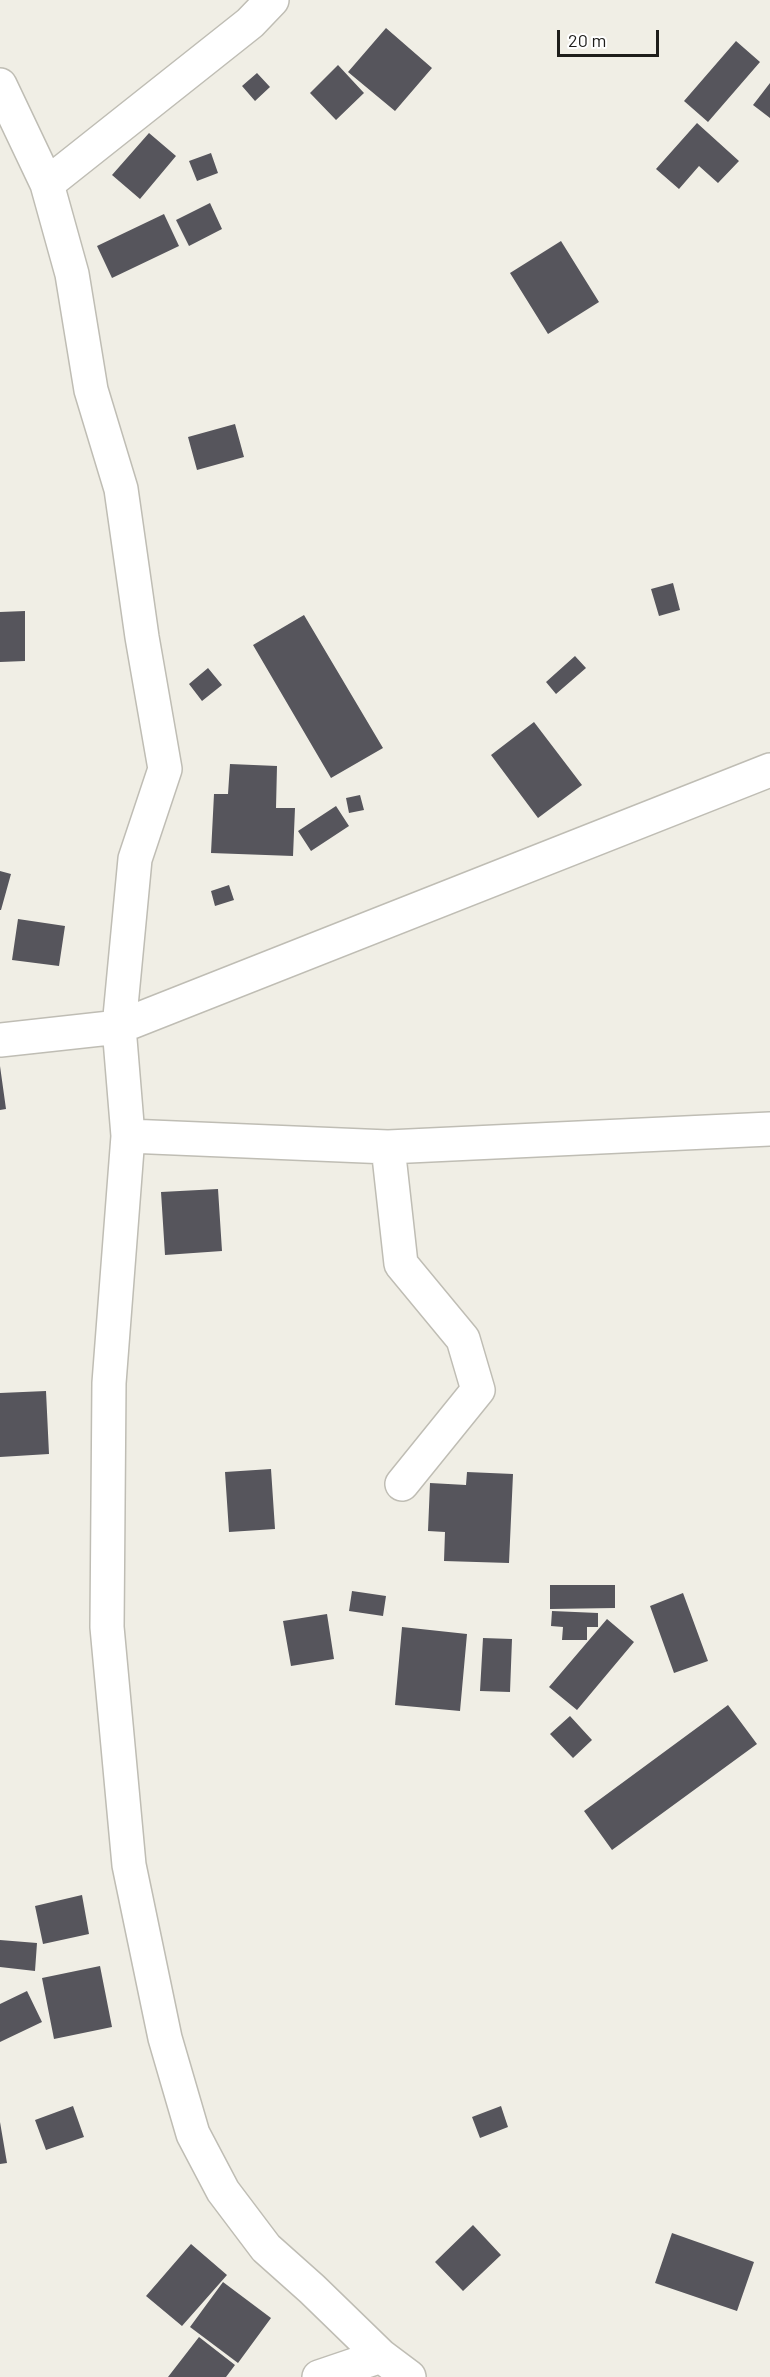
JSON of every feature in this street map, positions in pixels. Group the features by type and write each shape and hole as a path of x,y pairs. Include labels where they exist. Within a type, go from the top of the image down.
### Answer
{"street":[{"path":"47,184 250,23 272,0"},
{"path":"0,85 47,184 72,274 91,390 121,489 142,637 165,769 135,859 119,1028 128,1136 109,1383 107,1627 129,1865 165,2038 193,2134 223,2191 266,2248 381,2356 409,2377"},
{"path":"0,1040 119,1028 770,770"},
{"path":"128,1136 388,1147 770,1130"},
{"path":"388,1147 401,1264 463,1339 478,1390 402,1484"},
{"path":"319,2377 381,2356"}],"building":[{"path":"386,28 432,68 395,111 348,72"},
{"path":"736,41 760,62 708,122 684,101"},
{"path":"338,65 364,93 336,120 310,93"},
{"path":"257,73 270,87 255,101 242,86"},
{"path":"770,83 770,118 753,105"},
{"path":"697,123 739,161 718,183 699,166 679,189 656,169"},
{"path":"149,133 176,156 140,199 112,175"},
{"path":"211,153 218,173 197,181 189,161"},
{"path":"210,203 222,229 189,246 176,220"},
{"path":"164,214 179,246 112,278 97,246"},
{"path":"561,241 599,302 548,334 510,273"},
{"path":"235,424 244,457 197,470 188,437"},
{"path":"673,583 680,610 659,616 651,589"},
{"path":"25,611 25,661 0,662 0,612"},
{"path":"304,615 383,748 331,778 253,645"},
{"path":"575,656 586,668 556,694 546,682"},
{"path":"208,668 222,685 202,701 189,684"},
{"path":"534,722 582,785 538,818 491,755"},
{"path":"230,764 277,766 276,808 295,808 293,856 211,853 214,794 228,794"},
{"path":"360,795 364,810 349,813 346,798"},
{"path":"336,806 349,826 311,851 298,831"},
{"path":"0,871 11,874 1,910 0,910"},
{"path":"229,885 234,900 215,906 211,891"},
{"path":"18,919 65,926 59,966 12,960"},
{"path":"0,1066 6,1109 0,1110"},
{"path":"218,1189 222,1251 165,1255 161,1192"},
{"path":"46,1391 49,1454 0,1457 0,1393"},
{"path":"271,1469 275,1529 229,1532 225,1472"},
{"path":"467,1472 513,1474 509,1563 444,1561 445,1532 428,1531 430,1483 466,1485"},
{"path":"550,1585 615,1585 615,1608 550,1609"},
{"path":"352,1591 386,1596 383,1616 349,1611"},
{"path":"683,1593 708,1661 674,1673 650,1606"},
{"path":"552,1611 598,1613 598,1627 587,1627 587,1640 562,1640 563,1627 551,1626"},
{"path":"327,1614 334,1659 291,1666 283,1621"},
{"path":"607,1619 634,1642 577,1710 549,1687"},
{"path":"402,1627 467,1634 460,1711 395,1705"},
{"path":"483,1638 512,1639 510,1692 480,1691"},
{"path":"728,1705 757,1744 612,1850 584,1811"},
{"path":"570,1716 592,1740 573,1758 550,1734"},
{"path":"82,1895 89,1934 43,1944 35,1906"},
{"path":"0,1940 37,1943 35,1971 0,1967"},
{"path":"100,1966 112,2027 54,2039 42,1978"},
{"path":"27,1991 42,2022 0,2042 0,2004"},
{"path":"73,2106 84,2137 46,2150 35,2120"},
{"path":"501,2106 508,2127 480,2138 472,2117"},
{"path":"0,2122 7,2163 0,2164"},
{"path":"473,2225 501,2255 463,2291 435,2262"},
{"path":"672,2233 754,2262 737,2311 655,2283"},
{"path":"191,2244 227,2275 182,2326 146,2296"},
{"path":"223,2282 271,2318 238,2363 190,2327"},
{"path":"199,2337 235,2365 226,2377 168,2377"}]}
